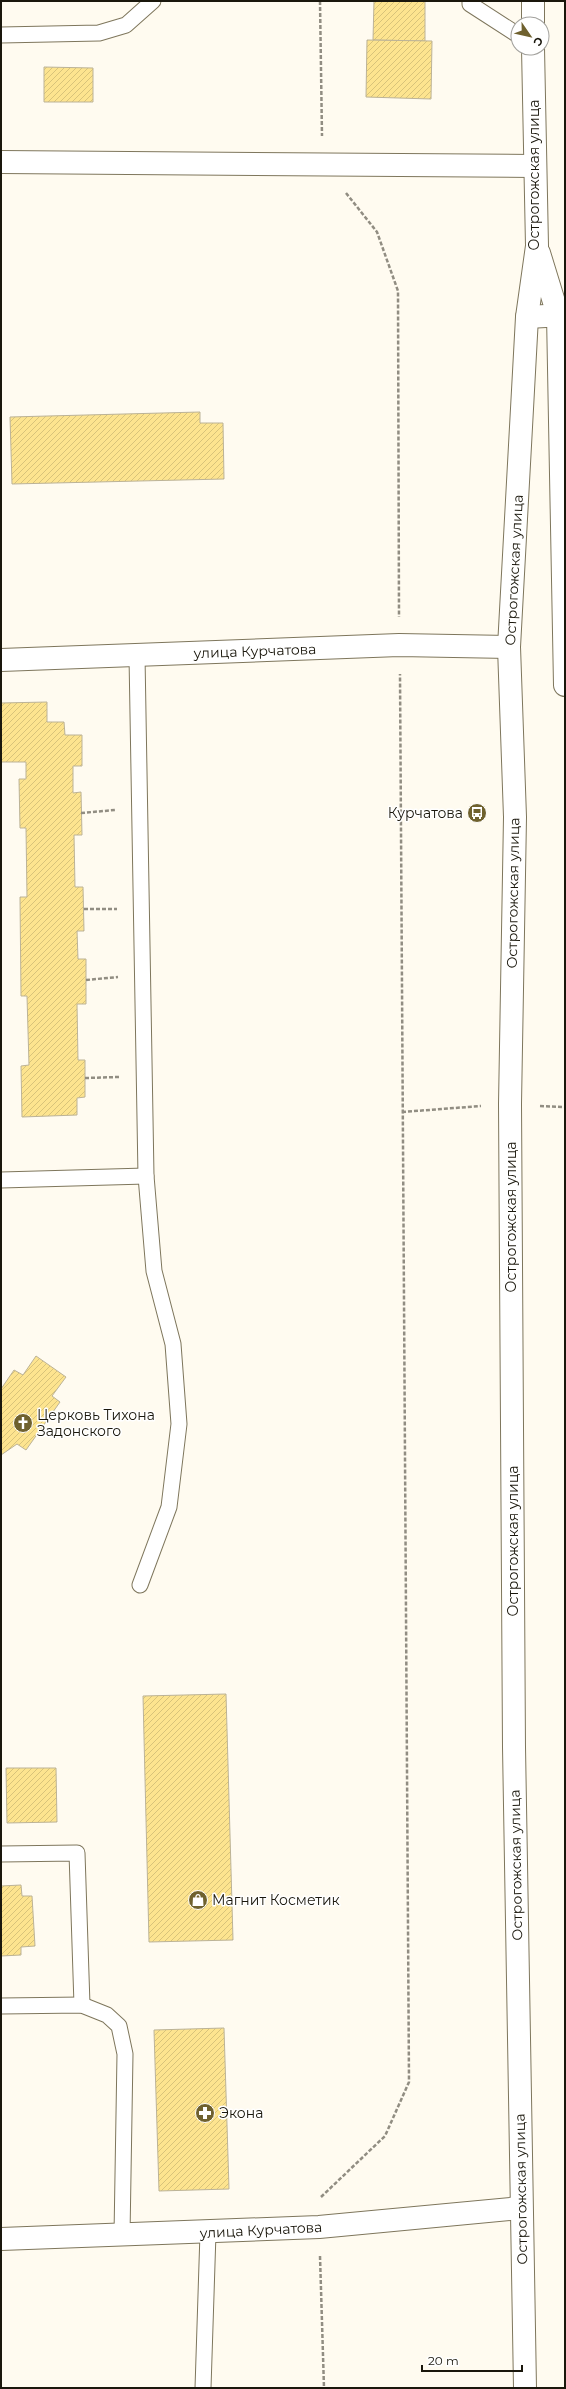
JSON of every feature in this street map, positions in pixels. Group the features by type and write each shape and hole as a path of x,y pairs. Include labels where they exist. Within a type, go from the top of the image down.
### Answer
{"street":[{"path":"533,1 533,16"},
{"name":"Острогожская улица","path":"525,2388 520,2208 514,1739 510,1112 515,817 510,647 527,317 537,246 534,166 533,56"},
{"path":"1,162 323,166 534,166"},
{"path":"537,246 561,315 565,685"},
{"path":"527,317 561,315"},
{"name":"улица Курчатова","path":"1,660 137,656 399,644 510,647"},
{"name":"улица Курчатова","path":"1,2239 208,2233 319,2227 520,2208"}],"lane":[{"path":"1,35 99,33 126,25 153,1"},
{"path":"470,1 470,4 510,30"},
{"path":"137,656 146,1176 154,1271 173,1344 180,1424 169,1507 140,1585"},
{"path":"1,1180 146,1176"},
{"path":"1,1854 77,1853 82,2005"},
{"path":"1,2006 82,2005 107,2015 119,2026 125,2054 122,2235"},
{"path":"203,2388 208,2233"}],"path":[{"path":"320,1 323,166 377,232 398,291 409,2082 385,2136 318,2200 324,2388"},
{"path":"82,813 139,808"},
{"path":"84,909 141,908"},
{"path":"86,980 142,975"},
{"path":"85,1078 144,1076"}],"building":[{"path":"374,1 425,1 425,41 373,40"},
{"path":"367,40 432,41 431,99 366,97"},
{"path":"44,67 93,68 93,102 44,102"},
{"path":"200,412 200,423 223,423 224,479 12,484 10,417"},
{"path":"47,702 47,722 64,722 65,735 82,735 82,766 73,766 73,793 81,792 82,835 74,835 75,887 83,887 84,931 77,931 78,959 86,959 86,1004 77,1004 78,1060 85,1060 85,1097 77,1098 77,1115 22,1117 21,1066 29,1065 27,996 21,996 20,897 27,897 26,828 20,828 19,779 26,779 26,762 1,762 1,703"},
{"name":"Церковь Тихона Задонского","path":"36,1356 66,1377 52,1396 60,1402 26,1450 17,1444 1,1455 1,1389 14,1370 23,1375"},
{"path":"226,1694 233,1940 149,1942 143,1696"},
{"path":"6,1768 56,1768 57,1822 7,1823"},
{"path":"21,1885 22,1896 32,1896 35,1946 21,1947 21,1955 1,1956 1,1886"},
{"path":"224,2028 229,2189 159,2191 154,2030"}],"place":[{"name":"Курчатова","path":"477,813"},
{"name":"Церковь Тихона Задонского","path":"23,1423"},
{"name":"Магнит Косметик","path":"198,1900"},
{"name":"Экона","path":"205,2113"}]}
